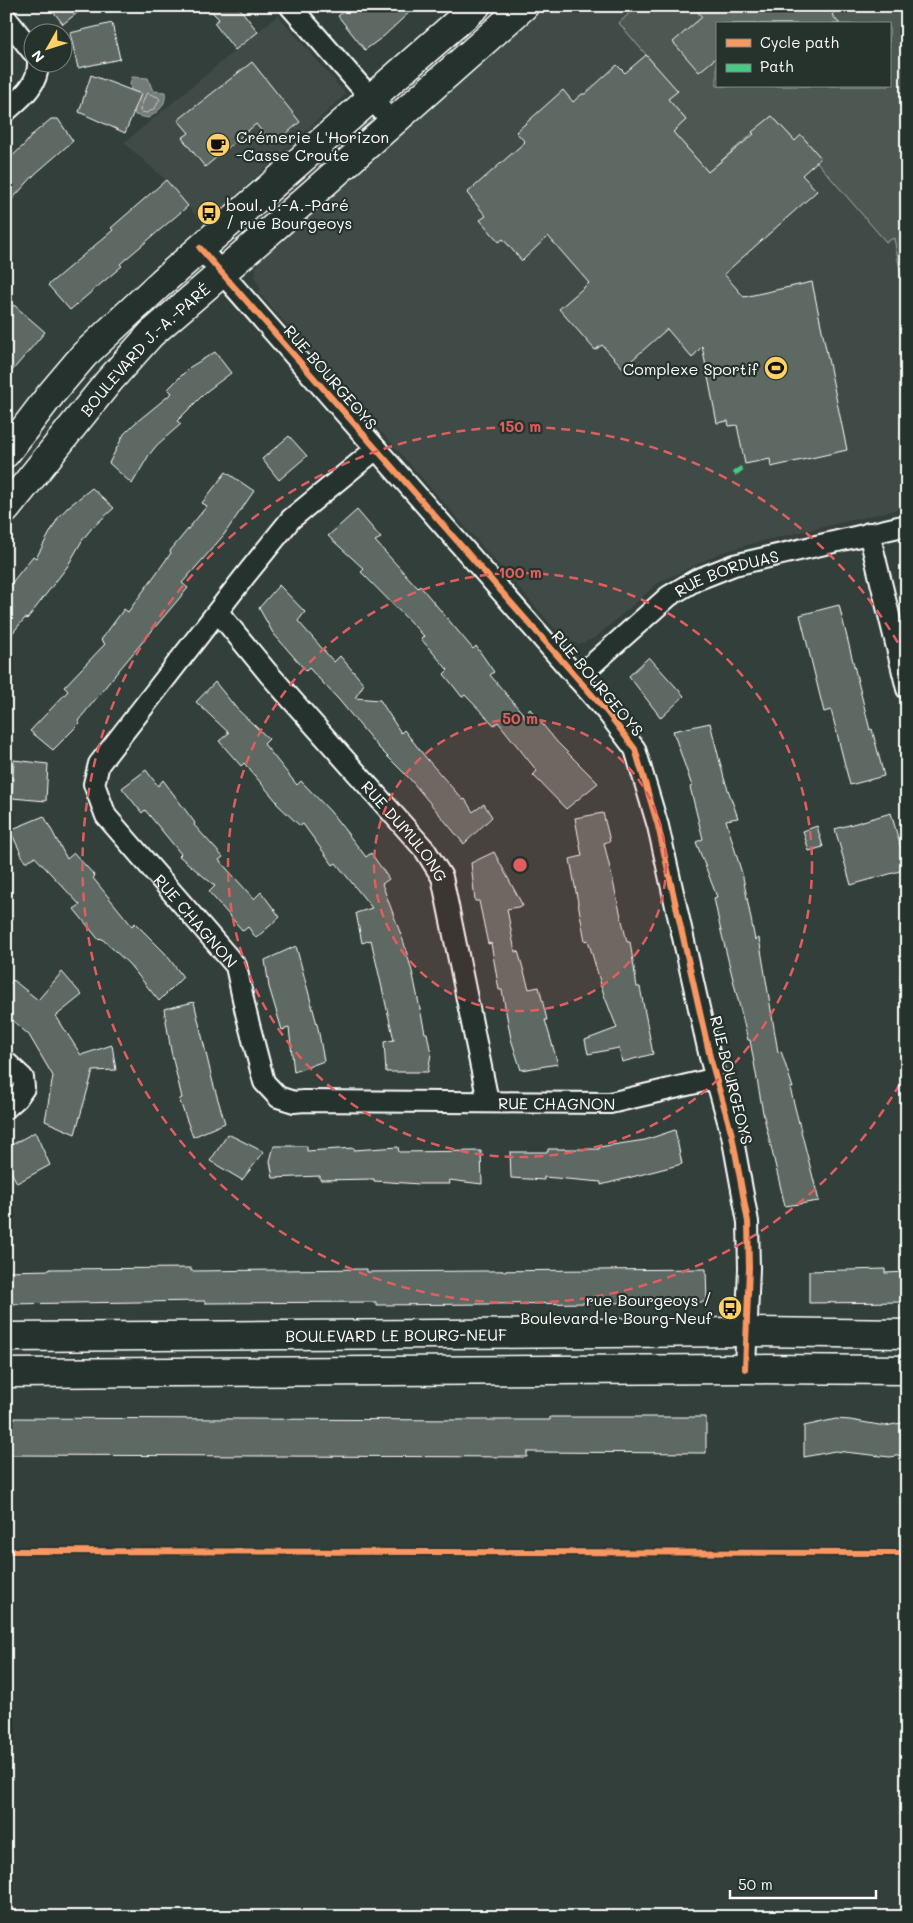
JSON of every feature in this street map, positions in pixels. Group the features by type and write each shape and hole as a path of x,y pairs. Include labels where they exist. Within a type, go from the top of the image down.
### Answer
{"street":[{"path":"290,6 392,122"},
{"name":"BOULEVARD J.-A.-PARÉ","path":"6,453 51,394 84,355 200,248 476,6"},
{"name":"BOULEVARD J.-A.-PARÉ","path":"6,509 103,389 151,334 524,6"},
{"path":"6,18 22,38"},
{"path":"6,111 26,94 32,86 37,72"},
{"name":"RUE BOURGEOYS","path":"200,248 607,712 635,749 658,826 710,1057 732,1135 748,1222 749,1268 745,1369"},
{"name":"RUE CHAGNON","path":"376,449 292,519 99,764 94,784 106,816 236,966 264,1082 278,1097 294,1102 610,1102 717,1078"},
{"name":"RUE BORDUAS","path":"577,678 669,596 696,580 734,565 907,525"},
{"path":"869,533 907,689"},
{"name":"RUE DUMULONG","path":"218,612 268,673 425,850 442,877 488,1101"},
{"path":"6,1062 22,1078 24,1088 6,1108"},
{"name":"BOULEVARD LE BOURG-NEUF","path":"6,1337 747,1332 907,1334"},
{"path":"6,1373 745,1369 907,1370"}],"shaded area":[{"path":"547,6 637,6 619,23 678,91 668,99 686,120 708,172 772,116 795,141 801,135 821,158 817,162 894,238 907,307 907,507 750,544 720,553 658,583 595,638 579,644 568,642 555,629 258,292 261,289 255,277 256,267 261,259"},
{"path":"637,6 907,6 907,307 894,238 886,242 817,162 821,158 802,136 795,141 772,116 708,172 673,132 686,120 668,99 677,91 619,23"},
{"path":"278,15 346,94 204,225 166,180 124,143"}],"water":[{"path":"132,77 148,78 154,91 165,92 165,101 158,111 148,118 135,115 130,84"}],"building":[{"path":"49,6 86,6 66,22 61,22"},
{"path":"206,6 238,6 258,32 235,50 214,23 219,19"},
{"path":"350,6 416,6 384,36 365,50 338,16"},
{"path":"693,6 841,6 832,15 838,22 716,22 716,58 699,72 673,42 702,17"},
{"path":"112,23 120,59 78,68 72,42 72,33"},
{"path":"646,55 678,91 668,99 686,120 673,132 708,172 754,134 752,132 772,116 795,141 801,135 821,158 802,175 817,191 724,274 744,297 812,282 847,450 771,467 770,459 745,464 737,425 729,426 728,421 717,423 702,346 692,358 667,329 623,368 602,345 595,350 559,309 589,283 548,236 522,261 503,239 499,242 480,220 486,216 467,193 525,142 516,132 563,90 573,102 582,94 585,94 617,65 625,73"},
{"path":"252,62 300,122 273,145 256,124 205,167 182,138 189,133 178,120"},
{"path":"91,75 141,94 125,133 79,112"},
{"path":"51,119 58,119 73,141 35,174 6,206 6,162 33,134"},
{"path":"166,180 188,206 70,310 48,285 113,230 111,228"},
{"path":"14,305 45,332 6,378 6,314"},
{"path":"215,352 231,373 207,391 177,421 181,424 157,445 132,484 109,463 124,434 172,393 168,389 190,367"},
{"path":"289,436 307,456 279,480 262,459"},
{"path":"226,472 254,491 223,536 182,583 188,588 78,721 80,723 53,750 30,731 68,691 64,687 105,644 101,640 124,609 128,612 171,553 170,551 207,506 202,503"},
{"path":"92,488 114,508 83,539 67,567 27,619 25,618 6,641 6,590 33,556 36,558 58,518 68,507"},
{"path":"357,510 381,538 375,541 418,588 420,586 473,649 476,646 494,672 490,675 524,715 530,709 557,742 598,783 566,809 533,775 537,771 498,722 494,725 465,695 462,697 444,674 448,670 421,639 424,636 361,572 364,569 328,536"},
{"path":"279,585 305,612 298,621 334,662 340,656 364,684 355,698 380,700 401,733 404,730 463,800 465,799 473,812 484,804 492,817 464,844 410,779 378,747 339,700 309,668 306,671 273,633 259,608"},
{"path":"839,605 870,730 872,729 884,776 850,785 831,710 824,712 800,615"},
{"path":"649,657 684,696 661,718 629,676"},
{"path":"215,682 237,709 269,739 264,744 297,785 301,781 330,811 366,857 371,853 389,879 382,884 404,943 413,975 431,1054 428,1072 386,1072 384,1042 394,1040 371,940 362,943 356,913 372,908 336,863 333,865 303,824 300,826 276,803 244,763 241,766 219,741 229,733 196,702"},
{"path":"710,723 724,778 738,818 726,820 743,877 755,940 759,938 778,1052 781,1051 793,1088 790,1088 819,1201 785,1206 763,1113 750,1040 748,1040 720,927 714,898 717,897 696,842 703,839 690,787 692,786 673,731"},
{"path":"14,760 48,764 46,801 12,798"},
{"path":"146,770 158,786 163,780 195,823 194,825 223,857 219,860 254,899 261,892 280,917 256,938 248,927 243,931 209,892 215,886 179,856 181,854 145,810 142,813 122,788"},
{"path":"603,813 610,841 604,843 627,942 630,942 637,987 640,987 653,1054 622,1062 619,1048 588,1054 585,1040 617,1028 604,995 588,940 585,941 570,859 582,856 575,818"},
{"path":"891,813 907,869 851,885 835,829"},
{"path":"44,816 67,859 74,853 95,876 93,878 132,926 135,923 165,953 183,977 159,1001 129,964 101,938 99,940 74,909 80,905 35,857 25,862 10,830"},
{"path":"817,826 823,847 809,851 803,831"},
{"path":"494,852 523,906 507,909 515,952 518,951 529,989 539,987 547,1020 545,1020 558,1064 521,1070 511,1039 502,990 499,990 491,943 488,944 479,901 475,901 471,863"},
{"path":"296,946 318,1028 324,1061 294,1072 289,1028 282,1030 269,987 265,960"},
{"path":"62,972 82,995 56,1016 81,1055 112,1045 116,1070 93,1071 75,1134 45,1121 53,1076 29,1035 6,1015 6,988 13,980 38,1000"},
{"path":"194,1002 213,1083 225,1123 193,1137 179,1099 182,1098 164,1009"},
{"path":"675,1130 682,1164 601,1185 601,1182 544,1177 544,1180 511,1178 510,1152 548,1152 548,1149 599,1149 599,1147 645,1140"},
{"path":"35,1132 50,1165 17,1183 6,1162 6,1148"},
{"path":"228,1134 264,1152 242,1180 210,1161"},
{"path":"274,1146 307,1146 307,1151 398,1147 399,1152 481,1151 482,1184 449,1180 450,1184 374,1181 374,1179 320,1180 320,1176 273,1178 270,1161"},
{"path":"191,1268 191,1271 367,1269 367,1272 706,1269 707,1302 376,1305 376,1302 205,1303 205,1301 6,1304 6,1271"},
{"path":"885,1269 885,1273 907,1272 907,1302 809,1303 809,1271"},
{"path":"550,1417 706,1417 706,1453 527,1452 527,1457 6,1455 6,1418 550,1420"},
{"path":"836,1419 885,1426 907,1422 907,1454 890,1457 835,1451 804,1457 804,1426"}],"marked path":[{"path":"734,474 742,468"}],"cycle path":[{"path":"200,248 607,712 635,749 658,826 710,1057 732,1135 748,1222 749,1268 745,1369"},
{"path":"6,1551 907,1553"}],"place":[{"name":"Crémerie L'Horizon -Casse Croute","path":"218,145"},
{"name":"boul. J.-A.-Paré / rue Bourgeoys","path":"209,213"},
{"name":"Complexe Sportif","path":"776,368"},
{"name":"rue Bourgeoys / Boulevard le Bourg-Neuf","path":"730,1308"}]}
